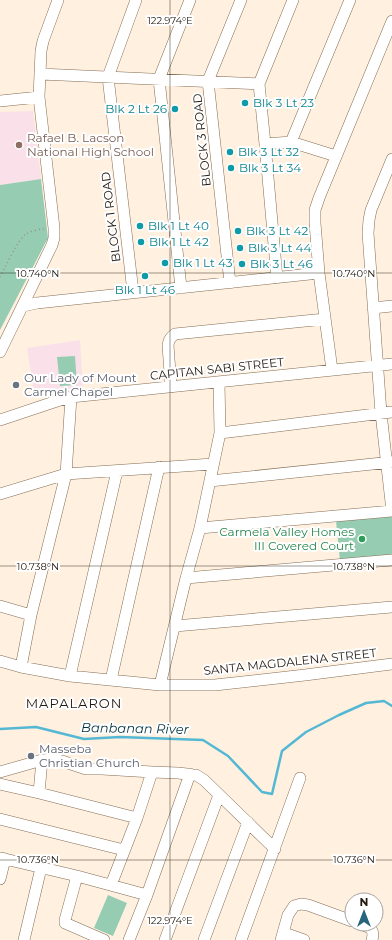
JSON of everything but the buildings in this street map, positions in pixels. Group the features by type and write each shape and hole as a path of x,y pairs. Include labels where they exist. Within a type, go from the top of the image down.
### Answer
{"street":[{"path":"0,352 54,238 39,97 41,51 43,41 58,0"},
{"name":"BLOCK 1 ROAD","path":"133,292 108,77 136,0"},
{"path":"181,288 159,79 190,0"},
{"name":"BLOCK 3 ROAD","path":"230,283 208,81 241,0"},
{"path":"277,278 259,84 293,0"},
{"path":"291,142 350,0"},
{"path":"332,370 319,273 315,210 392,21"},
{"path":"40,74 259,84"},
{"path":"0,101 39,97"},
{"path":"265,144 291,142 336,156"},
{"path":"200,528 392,511 387,413 377,366 368,233 371,210 392,159"},
{"path":"23,306 37,302 319,273"},
{"path":"373,308 392,306"},
{"path":"171,386 168,341 170,337 175,334 325,319"},
{"name":"CAPITAN SABI STREET","path":"2,419 71,397 392,364"},
{"path":"160,685 186,578 200,528 220,433 219,382"},
{"path":"20,667 31,615 66,474 71,397"},
{"path":"220,433 387,413"},
{"path":"210,481 389,462"},
{"path":"0,494 66,474 213,464"},
{"path":"111,680 159,467"},
{"path":"70,676 117,471"},
{"path":"186,578 392,560"},
{"path":"0,606 31,615"},
{"path":"175,626 392,607"},
{"name":"SANTA MAGDALENA STREET","path":"0,661 20,667 70,676 160,685 215,685 392,664"},
{"path":"0,772 48,759 62,761 86,769 196,775 204,780 275,849"},
{"path":"39,793 42,760"},
{"path":"111,885 137,818 152,772"},
{"path":"129,940 147,895 190,774"},
{"path":"241,940 300,778"},
{"path":"0,784 137,818"},
{"path":"165,940 219,795"},
{"path":"0,819 124,850"},
{"path":"204,940 248,822"},
{"path":"0,878 3,858 147,895"},
{"path":"24,940 41,868"},
{"path":"77,876 65,923 104,940"},
{"path":"304,940 283,937 288,915 294,906 301,904 308,905 344,918"}],"path":[{"path":"0,277 19,242 26,234 38,229 54,228"}],"shaded area":[{"name":"Rafael B. Lacson National High School","path":"33,111 41,179 0,185 0,112"},
{"path":"80,340 83,387 62,390 35,398 27,348"}],"green space":[{"path":"41,179 48,238 0,330 0,185"},
{"path":"75,356 77,385 60,386 57,357"},
{"name":"Carmela Valley Homes III Covered Court","path":"392,515 392,556 340,561 336,521"},
{"path":"108,895 127,903 113,936 94,928"}],"waterway":[{"name":"Banbanan River","path":"0,729 36,727 84,739 120,737 203,740 228,756 262,792 272,794 282,751 306,732 366,703 384,701 392,706"}],"place":[{"name":"Blk 3 Lt 23","path":"245,103"},
{"name":"Blk 2 Lt 26","path":"175,109"},
{"name":"Rafael B. Lacson National High School","path":"19,145"},
{"name":"Blk 3 Lt 32","path":"230,152"},
{"name":"Blk 3 Lt 34","path":"231,168"},
{"name":"Blk 1 Lt 40","path":"140,226"},
{"name":"Blk 3 Lt 42","path":"238,231"},
{"name":"Blk 1 Lt 42","path":"141,242"},
{"name":"Blk 3 Lt 44","path":"240,248"},
{"name":"Blk 1 Lt 43","path":"165,263"},
{"name":"Blk 3 Lt 46","path":"242,264"},
{"name":"Blk 1 Lt 46","path":"145,276"},
{"name":"Our Lady of Mount Carmel Chapel","path":"16,385"},
{"name":"Carmela Valley Homes III Covered Court","path":"362,539"},
{"name":"Masseba Christian Church","path":"31,756"}],"district":[{"name":"MAPALARON","path":"74,703"}]}
